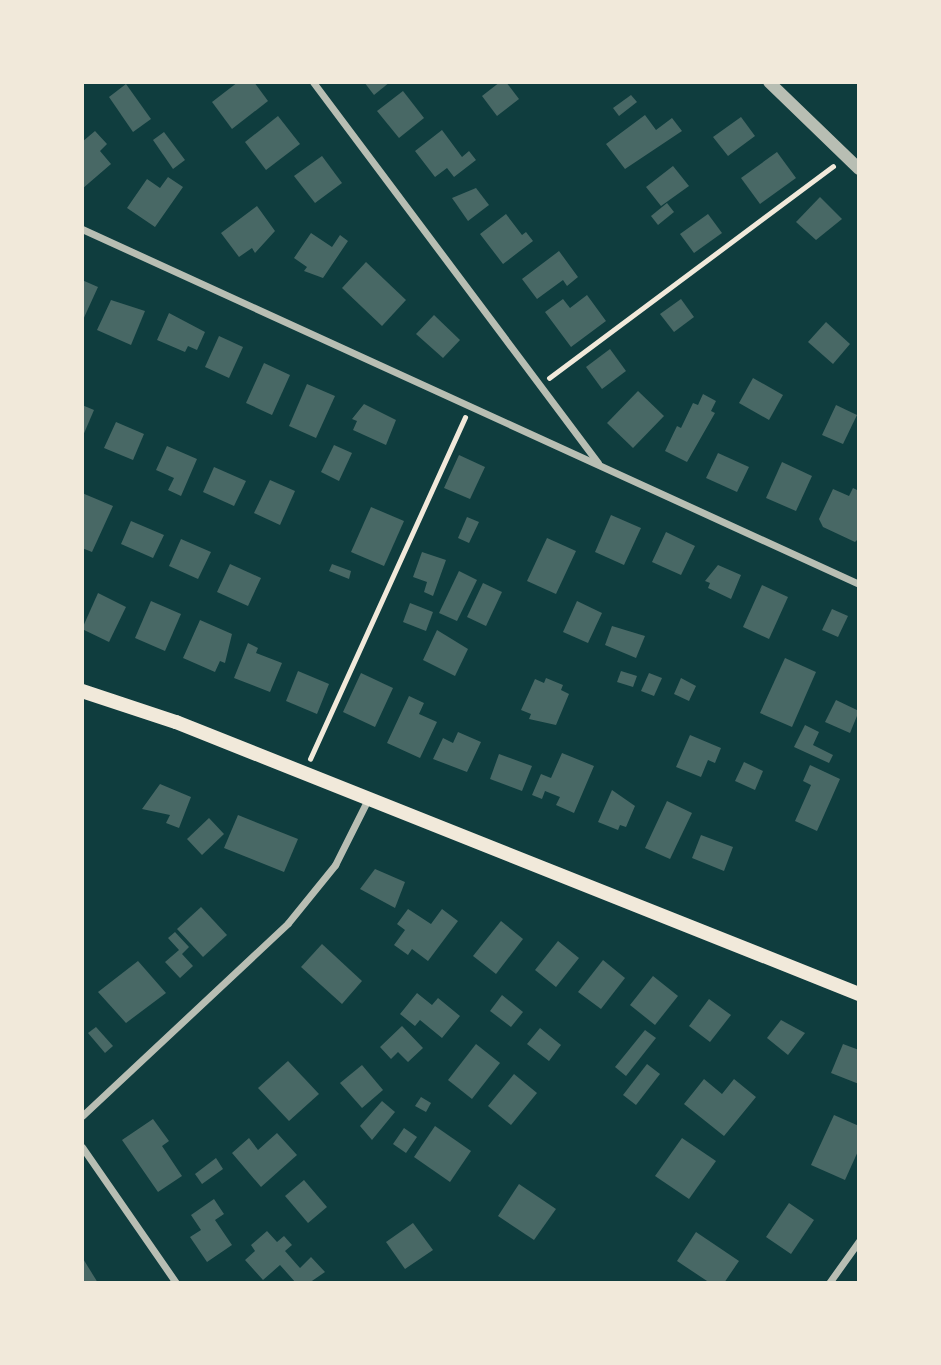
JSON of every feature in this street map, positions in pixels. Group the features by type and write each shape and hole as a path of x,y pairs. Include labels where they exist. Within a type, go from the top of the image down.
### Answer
{"main road":[{"path":"82,691 176,722 859,994"}],"street":[{"path":"313,82 599,465"},
{"path":"769,82 859,169"},
{"path":"82,229 859,584"},
{"path":"82,1116 288,923 335,864 368,799"},
{"path":"82,1147 176,1283"},
{"path":"829,1283 859,1241"}],"path":[{"path":"540,385 845,157"},
{"path":"303,774 470,406"}],"building":[{"path":"238,82 254,82 268,101 232,129 212,102"},
{"path":"364,82 390,82 374,95"},
{"path":"500,82 506,82 519,99 497,116 482,96"},
{"path":"126,84 151,119 133,132 109,97"},
{"path":"403,91 424,118 399,138 377,111"},
{"path":"631,95 637,102 619,116 613,108"},
{"path":"645,115 656,130 672,118 682,131 625,169 606,144"},
{"path":"278,116 300,144 266,170 245,142"},
{"path":"741,117 755,136 728,156 713,137"},
{"path":"442,130 462,157 469,151 476,160 454,177 447,168 435,177 415,151"},
{"path":"95,131 107,144 100,151 111,164 82,189 82,142"},
{"path":"164,132 185,160 173,169 153,140"},
{"path":"777,152 796,178 760,204 741,178"},
{"path":"322,156 342,183 315,203 294,176"},
{"path":"673,166 689,186 661,206 646,187"},
{"path":"168,177 183,187 155,227 127,208 147,179 160,188"},
{"path":"476,188 489,205 468,221 452,198"},
{"path":"820,197 842,219 816,240 796,222"},
{"path":"667,203 674,212 658,225 651,216"},
{"path":"257,206 275,231 255,253 252,248 239,257 221,233"},
{"path":"506,214 522,235 526,232 533,241 503,264 480,234"},
{"path":"708,214 722,233 694,253 680,234"},
{"path":"311,233 332,247 340,235 348,241 323,278 304,271 307,267 294,258"},
{"path":"559,251 578,277 567,286 563,280 537,299 522,279"},
{"path":"366,262 406,300 382,326 342,288"},
{"path":"82,280 98,287 82,322"},
{"path":"587,295 606,321 571,347 545,312 563,299 570,308"},
{"path":"681,299 694,317 674,332 660,314"},
{"path":"111,300 145,311 131,345 97,330"},
{"path":"169,313 205,332 197,350 188,346 185,352 157,340"},
{"path":"434,315 460,340 443,358 416,334"},
{"path":"826,322 850,344 833,364 808,342"},
{"path":"219,336 243,347 229,378 205,367"},
{"path":"610,349 626,371 602,389 586,367"},
{"path":"264,363 290,375 272,415 246,403"},
{"path":"753,378 783,395 769,420 739,403"},
{"path":"307,384 335,396 316,438 289,426"},
{"path":"638,391 664,416 633,448 607,423"},
{"path":"703,394 716,401 711,411 715,413 687,462 665,451 677,426 681,428 693,403 698,405"},
{"path":"364,404 396,420 386,445 353,430 357,421 352,419"},
{"path":"82,405 94,410 82,438"},
{"path":"836,405 857,415 843,444 822,435"},
{"path":"116,422 144,434 133,460 104,448"},
{"path":"334,445 352,453 339,481 321,472"},
{"path":"167,446 197,459 181,496 168,490 174,478 156,470"},
{"path":"718,453 749,467 737,492 706,478"},
{"path":"459,455 485,467 470,499 444,488"},
{"path":"782,462 812,476 796,511 766,498"},
{"path":"214,467 246,481 234,506 203,492"},
{"path":"270,480 295,491 280,525 254,513"},
{"path":"853,488 859,491 859,538 855,542 823,527 819,519 833,489 849,496"},
{"path":"82,493 113,506 92,552 82,548"},
{"path":"371,507 404,521 384,566 351,552"},
{"path":"611,515 641,528 624,565 595,552"},
{"path":"467,517 479,522 469,543 458,538"},
{"path":"131,521 164,535 153,558 121,544"},
{"path":"666,532 695,546 681,575 652,562"},
{"path":"547,538 576,551 556,594 527,581"},
{"path":"181,539 211,552 198,579 169,566"},
{"path":"422,552 446,560 433,596 424,592 427,582 413,577"},
{"path":"230,564 261,578 248,606 217,592"},
{"path":"332,564 351,571 349,579 329,571"},
{"path":"718,565 741,575 731,599 708,588 710,583 705,581"},
{"path":"459,571 477,580 457,621 439,613"},
{"path":"483,583 502,592 486,626 467,617"},
{"path":"762,585 788,597 769,639 743,627"},
{"path":"98,593 126,607 109,642 82,629"},
{"path":"151,601 181,614 165,651 135,638"},
{"path":"577,601 602,613 588,643 563,632"},
{"path":"410,603 433,612 426,631 403,622"},
{"path":"832,609 848,616 838,637 822,630"},
{"path":"200,620 232,634 225,663 220,661 215,672 183,658"},
{"path":"612,626 645,636 636,658 605,645"},
{"path":"437,630 468,649 455,676 423,660"},
{"path":"248,643 258,648 256,653 282,663 270,692 234,678"},
{"path":"785,658 816,672 792,727 760,713"},
{"path":"298,671 329,684 317,714 286,701"},
{"path":"621,671 637,676 633,687 617,682"},
{"path":"361,673 393,688 375,727 343,712"},
{"path":"649,673 662,678 654,696 641,691"},
{"path":"546,678 563,685 561,690 569,694 556,725 529,719 531,714 521,710 535,679 544,683"},
{"path":"681,678 696,686 689,701 674,694"},
{"path":"409,696 424,703 419,714 437,722 420,758 387,743"},
{"path":"836,700 859,711 850,733 825,722"},
{"path":"805,725 819,732 813,745 833,755 829,763 794,747"},
{"path":"458,732 481,742 467,772 433,759 443,738 453,743"},
{"path":"690,735 721,748 715,763 708,760 701,777 676,767"},
{"path":"562,753 594,766 574,813 556,805 560,797 545,791 542,799 532,795 541,774 551,778"},
{"path":"499,754 532,766 522,791 490,779"},
{"path":"744,762 763,771 755,790 735,781"},
{"path":"810,765 840,779 817,831 795,821 811,785 803,781"},
{"path":"160,784 191,797 179,828 166,823 170,815 142,809"},
{"path":"612,790 635,806 626,827 620,825 618,830 598,822"},
{"path":"667,801 692,813 670,859 645,848"},
{"path":"238,815 298,839 284,872 224,848"},
{"path":"209,818 224,834 202,855 187,839"},
{"path":"701,835 733,847 724,871 692,858"},
{"path":"375,869 405,882 395,908 360,889"},
{"path":"201,907 227,935 203,957 177,929"},
{"path":"408,909 431,924 442,909 458,921 428,961 412,949 408,955 394,945 405,930 397,924"},
{"path":"501,921 523,939 496,974 473,956"},
{"path":"175,932 189,947 182,954 193,966 180,978 165,962 179,950 168,938"},
{"path":"558,941 579,958 556,987 535,970"},
{"path":"322,944 362,981 342,1004 301,967"},
{"path":"603,960 625,978 601,1009 578,992"},
{"path":"138,961 166,993 126,1023 98,992"},
{"path":"653,976 678,996 655,1025 630,1005"},
{"path":"417,993 432,1005 438,998 460,1016 442,1038 420,1020 415,1026 400,1014"},
{"path":"502,995 523,1012 511,1027 490,1011"},
{"path":"709,999 731,1015 710,1042 689,1026"},
{"path":"781,1020 805,1033 788,1055 767,1038"},
{"path":"402,1026 423,1048 408,1062 398,1052 391,1059 380,1047"},
{"path":"96,1027 113,1046 105,1053 88,1033"},
{"path":"540,1028 561,1045 549,1061 527,1044"},
{"path":"645,1030 656,1038 626,1076 615,1067"},
{"path":"476,1044 500,1063 472,1099 448,1080"},
{"path":"843,1044 859,1050 859,1084 831,1073"},
{"path":"288,1061 319,1094 289,1121 258,1088"},
{"path":"647,1064 660,1074 636,1105 623,1095"},
{"path":"362,1065 383,1090 362,1108 340,1083"},
{"path":"514,1074 537,1093 511,1125 488,1106"},
{"path":"704,1079 722,1094 734,1079 756,1097 724,1136 684,1104"},
{"path":"421,1097 431,1103 426,1112 415,1106"},
{"path":"382,1101 395,1112 372,1140 360,1126"},
{"path":"834,1115 859,1126 859,1149 845,1180 811,1165"},
{"path":"153,1119 169,1141 162,1146 182,1176 158,1192 122,1140"},
{"path":"435,1126 471,1151 450,1182 414,1157"},
{"path":"404,1128 417,1137 406,1153 393,1144"},
{"path":"277,1133 297,1155 261,1187 232,1153 249,1138 258,1150"},
{"path":"682,1138 716,1161 689,1199 655,1176"},
{"path":"216,1158 223,1169 202,1184 195,1174"},
{"path":"304,1180 327,1207 308,1223 285,1196"},
{"path":"519,1184 556,1209 534,1240 498,1216"},
{"path":"214,1199 224,1214 215,1220 232,1245 207,1262 190,1237 201,1230 191,1215"},
{"path":"789,1203 814,1220 791,1254 766,1237"},
{"path":"413,1223 433,1250 405,1269 386,1242"},
{"path":"267,1231 277,1242 284,1236 292,1245 285,1251 300,1268 311,1257 325,1272 309,1283 296,1283 280,1265 263,1280 245,1260 255,1251 251,1245"},
{"path":"696,1232 739,1261 724,1283 710,1283 677,1261"},
{"path":"82,1257 98,1283 82,1283"}]}
